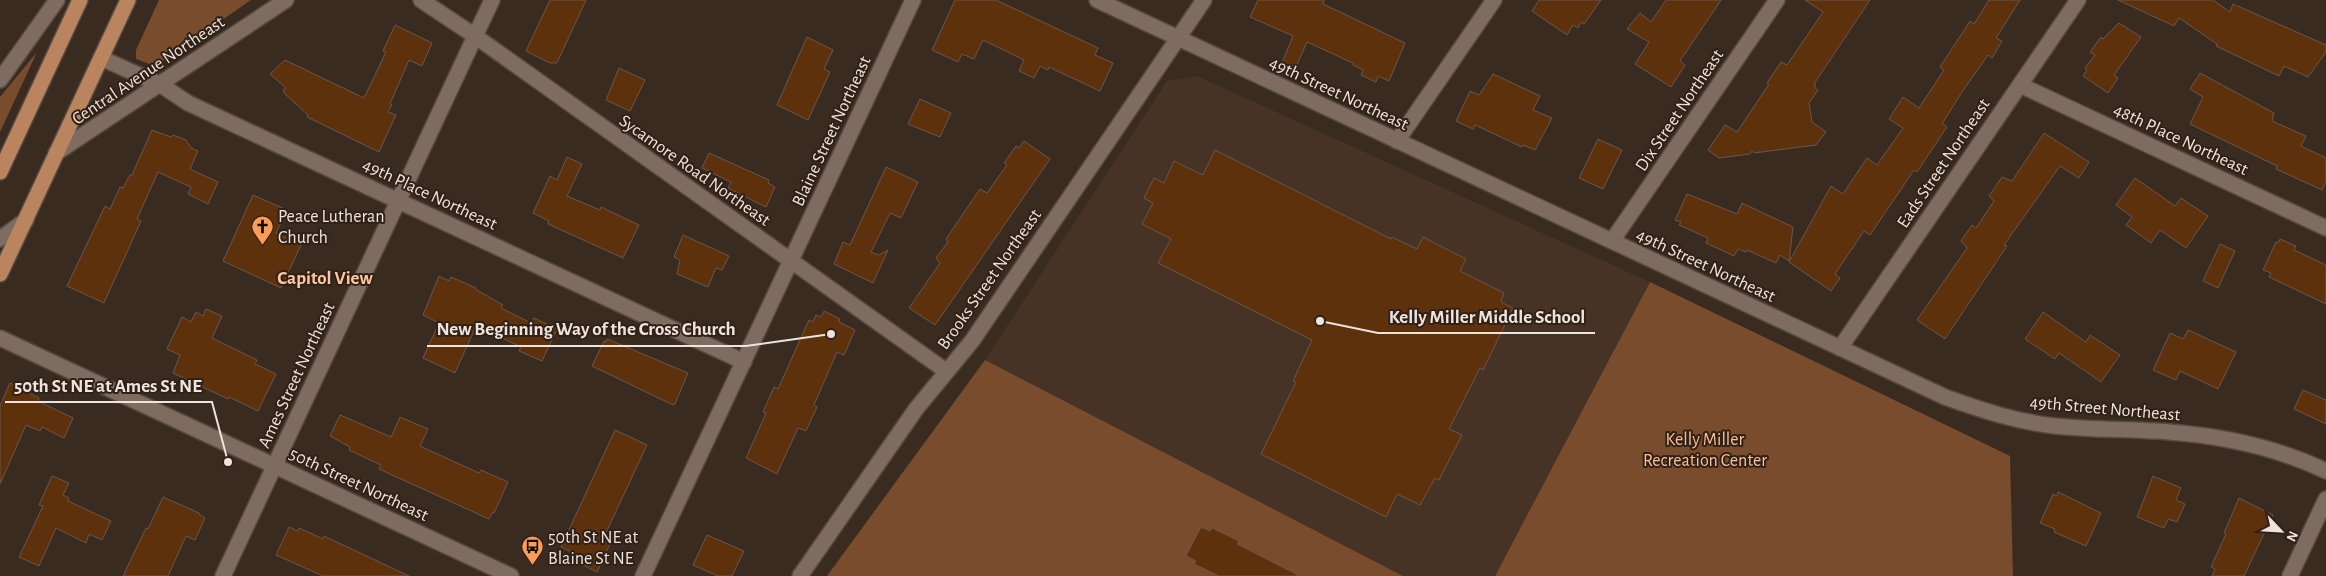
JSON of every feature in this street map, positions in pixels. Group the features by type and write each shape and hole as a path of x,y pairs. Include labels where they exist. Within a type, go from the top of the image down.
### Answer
{"main road":[{"path":"0,172 80,0"},
{"path":"0,274 128,0"}],"street":[{"path":"0,80 57,0"},
{"name":"Central Avenue Northeast","path":"56,153 161,85 286,0"},
{"name":"Sycamore Road Northeast","path":"421,0 475,36 946,371"},
{"name":"Ames Street Northeast","path":"223,576 492,0"},
{"name":"Blaine Street Northeast","path":"644,576 913,0"},
{"name":"49th Street Northeast","path":"1097,0 1945,397 2014,418 2056,426 2168,432 2219,438 2277,452 2326,471"},
{"name":"Brooks Street Northeast","path":"800,576 916,408 972,341 1204,0"},
{"path":"1397,141 1494,0"},
{"name":"Dix Street Northeast","path":"1612,241 1777,0"},
{"name":"Eads Street Northeast","path":"1840,348 2078,0"},
{"name":"49th Place Northeast","path":"101,58 161,85 188,103 398,199 744,362"},
{"name":"48th Place Northeast","path":"2020,85 2326,228"},
{"path":"0,239 26,220"},
{"name":"50th Street Northeast","path":"0,338 510,576"},
{"path":"2290,576 2326,499"}],"shaded area":[{"path":"1197,76 1650,282 1495,576 1403,576 985,360 1167,81"}],"green space":[{"path":"159,0 251,0 163,61 152,65 136,59 136,50"},
{"path":"37,52 0,132 0,97"},
{"name":"Kelly Miller Recreation Center","path":"1650,282 2010,456 2013,576 1495,576"},
{"path":"985,360 1403,576 827,576"}],"building":[{"path":"550,0 586,0 557,63 550,63 526,51"},
{"path":"955,0 996,0 1098,48 1095,55 1113,63 1100,91 1049,67 1048,70 1040,66 1034,78 1019,71 1024,60 983,40 974,59 962,54 958,62 932,50"},
{"path":"1258,0 1324,0 1323,4 1405,43 1389,81 1378,76 1376,82 1361,75 1363,70 1353,65 1353,63 1307,42 1292,76 1279,70 1293,36 1250,17"},
{"path":"1539,0 1601,0 1584,24 1581,22 1578,28 1573,25 1567,35 1532,11"},
{"path":"1666,0 1721,0 1680,61 1685,65 1671,87 1635,64 1649,42 1627,29 1640,13 1651,22"},
{"path":"1805,0 1870,0 1814,84 1816,85 1814,87 1818,90 1809,103 1812,122 1826,132 1816,145 1754,153 1752,151 1750,154 1719,158 1708,150 1725,125 1737,132 1769,84 1767,83 1781,62 1787,65 1823,12"},
{"path":"1989,0 2020,0 1996,38 2002,41 1992,58 1988,55 1960,95 1942,124 1947,127 1917,172 1914,170 1870,235 1864,231 1835,274 1840,278 1831,291 1789,262 1831,186 1843,194 1867,158 1877,165 1903,128 1889,119 1903,97 1919,108 1944,70 1940,67 1970,21 1974,24"},
{"path":"2118,0 2213,0 2230,12 2233,4 2326,45 2326,52 2308,77 2284,66 2279,76 2216,46 2217,44 2179,18 2174,26"},
{"path":"2119,23 2141,37 2114,75 2118,78 2108,93 2083,76 2087,70 2085,68 2095,55 2090,52 2101,37 2103,39"},
{"path":"395,25 432,43 422,66 409,60 388,112 396,115 379,152 307,117 308,115 285,94 283,90 286,88 270,74 285,60 364,98 386,52 383,51"},
{"path":"807,37 833,50 824,69 830,72 808,120 777,105"},
{"path":"619,68 645,80 630,111 606,100"},
{"path":"2200,73 2274,113 2272,121 2306,136 2301,146 2326,158 2326,181 2322,190 2276,169 2277,166 2190,124 2203,97 2190,89"},
{"path":"1493,74 1540,96 1533,110 1552,118 1535,150 1523,145 1522,147 1475,125 1473,129 1456,121 1470,91 1479,95"},
{"path":"920,99 951,113 940,137 908,124"},
{"path":"152,130 186,140 191,148 198,151 190,169 218,182 208,204 188,194 191,187 158,172 137,219 141,221 104,303 67,286 105,206 110,209 120,187 123,188 130,175 132,175"},
{"path":"2044,133 2089,162 2079,178 2060,166 2004,245 2007,246 1945,339 1917,320 1967,248 1961,241 1972,225 1976,228 1994,201 1989,196 2002,177 2012,181"},
{"path":"1598,139 1622,150 1603,189 1579,178"},
{"path":"1024,141 1050,159 935,325 909,308 940,263 936,258 948,242 946,239 980,189 987,193 1007,165 1004,163 1016,146 1019,148"},
{"path":"1215,150 1391,239 1392,237 1417,249 1423,237 1466,259 1460,271 1504,293 1501,302 1513,308 1483,370 1480,368 1449,429 1462,435 1439,480 1435,478 1420,505 1397,494 1386,517 1261,454 1296,382 1293,381 1312,340 1158,263 1171,239 1142,224 1153,203 1144,198 1154,178 1164,183 1174,161 1203,175"},
{"path":"709,153 769,180 768,183 775,187 766,207 728,188 731,182 702,168"},
{"path":"567,157 582,164 567,196 600,210 601,207 639,225 623,258 548,224 549,221 533,213 550,176 557,180"},
{"path":"886,167 918,182 901,218 890,213 871,252 879,255 888,250 873,283 834,264 843,242 850,245"},
{"path":"2135,178 2175,206 2181,198 2208,216 2186,248 2160,230 2151,243 2126,225 2132,217 2116,205"},
{"path":"1687,194 1737,214 1742,203 1793,227 1789,261 1780,255 1776,263 1747,250 1746,252 1738,249 1734,256 1706,243 1708,238 1679,225 1681,222 1675,220"},
{"path":"253,195 287,210 276,233 301,245 281,288 223,261"},
{"path":"683,235 729,256 722,270 716,268 708,287 677,274 680,260 674,257"},
{"path":"2280,239 2296,246 2294,250 2326,265 2326,304 2269,277 2271,273 2263,270 2276,242 2278,243"},
{"path":"2220,244 2235,251 2218,288 2203,281"},
{"path":"439,276 449,281 451,277 476,288 503,305 501,308 531,323 534,318 557,329 542,361 519,351 521,347 476,326 455,373 423,358 439,323 423,315"},
{"path":"206,309 222,316 212,338 257,360 255,364 276,374 258,411 173,373 180,355 167,349 182,317 191,322 196,312 203,316"},
{"path":"824,311 840,319 839,322 855,330 844,355 837,352 814,405 817,407 806,431 798,428 777,474 746,458 766,413 763,412 774,387 778,389 809,320 813,322 816,315 821,317"},
{"path":"2043,312 2086,342 2090,335 2120,355 2101,382 2059,353 2055,359 2025,339"},
{"path":"2188,330 2236,352 2218,389 2180,371 2176,380 2153,370 2170,333 2183,339"},
{"path":"607,339 688,373 675,404 673,405 592,366 604,341 606,342"},
{"path":"10,383 39,398 38,401 73,418 64,438 42,427 40,431 26,425 0,484 0,406"},
{"path":"2303,390 2326,400 2326,424 2294,409"},
{"path":"340,415 391,437 400,417 428,429 420,446 479,473 481,470 508,482 494,513 492,513 489,519 379,469 381,465 349,450 350,447 330,436"},
{"path":"615,430 647,445 604,537 611,542 597,572 577,562 580,556 561,547"},
{"path":"52,476 69,483 63,495 69,498 68,501 111,521 102,540 89,534 86,543 56,528 39,566 19,557 43,506 39,505"},
{"path":"2153,476 2181,488 2176,500 2185,504 2177,522 2168,519 2164,528 2137,517"},
{"path":"2058,492 2101,513 2086,546 2054,532 2055,529 2040,523 2053,494 2057,496"},
{"path":"163,497 199,513 205,518 195,540 186,536 168,576 123,576 146,528 148,529"},
{"path":"2239,498 2273,515 2244,576 2212,576 2215,569 2211,567"},
{"path":"289,527 298,531 299,528 323,539 324,536 409,576 323,576 276,555"},
{"path":"1201,527 1210,531 1212,528 1239,541 1237,544 1300,576 1219,576 1194,564 1196,561 1186,556"},
{"path":"707,535 744,551 732,576 718,576 693,565"}],"place":[{"name":"Peace Lutheran Church","path":"262,245"},
{"name":"Kelly Miller Middle School","path":"1320,321"},
{"name":"New Beginning Way of the Cross Church","path":"831,334"},
{"name":"50th St NE at Ames St NE","path":"228,462"},
{"name":"50th St NE at Blaine St NE","path":"532,566"}],"district":[{"name":"Capitol View","path":"325,277"}]}
